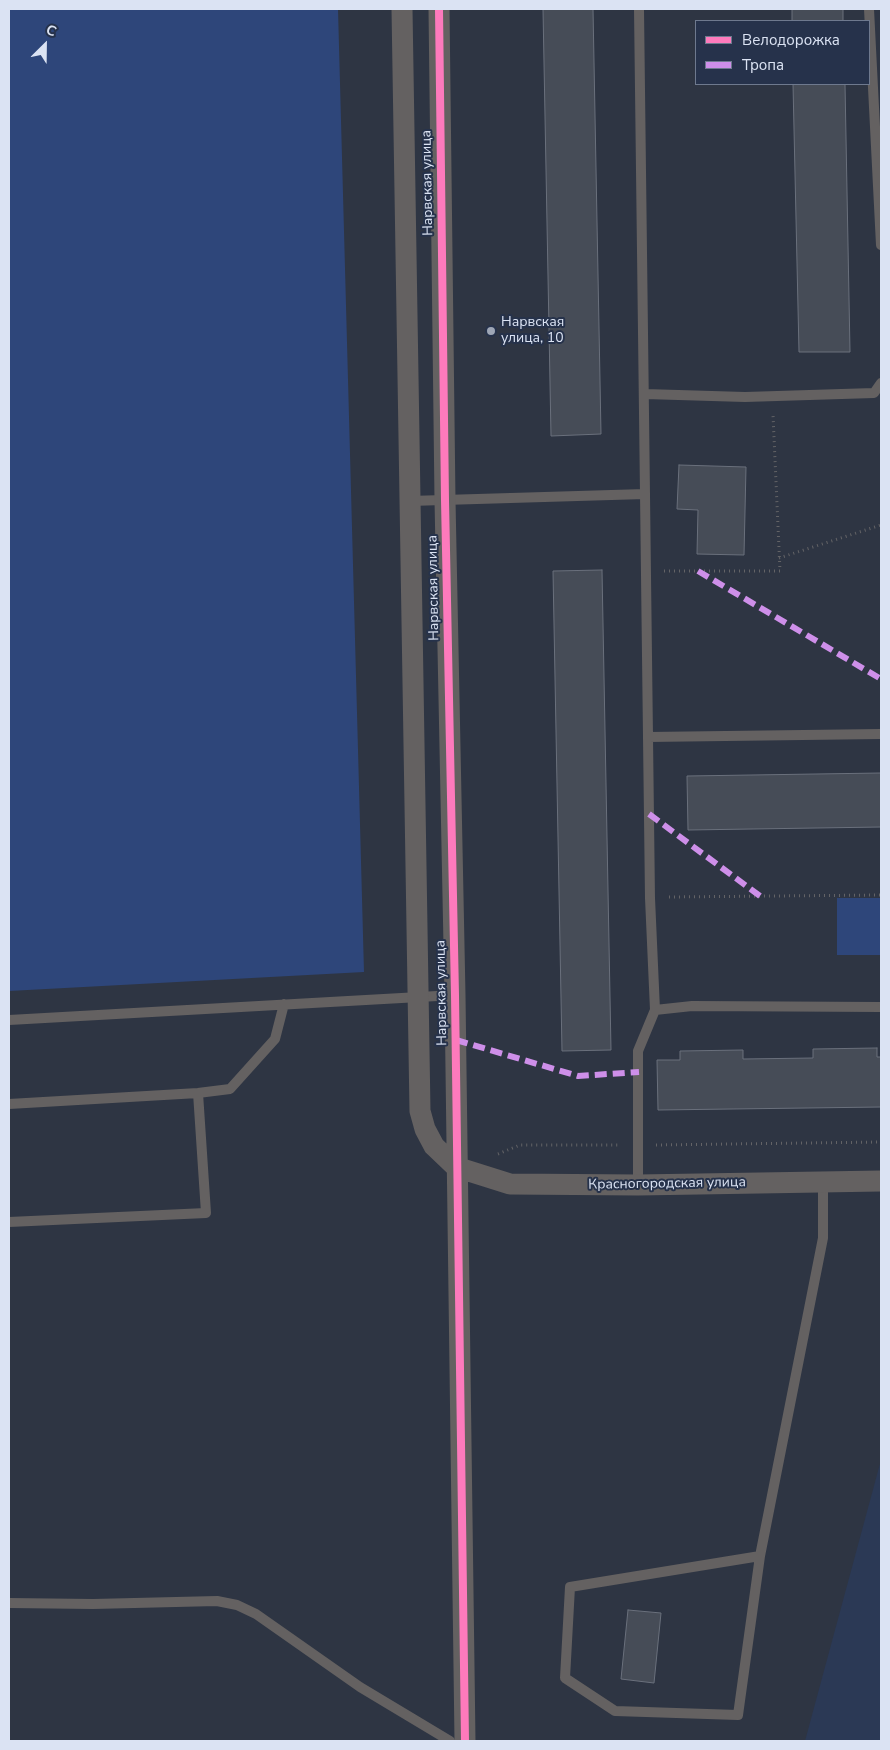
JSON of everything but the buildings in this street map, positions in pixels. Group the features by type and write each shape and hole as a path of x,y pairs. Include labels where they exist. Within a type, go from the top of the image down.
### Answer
{"street":[{"name":"Нарвская улица","path":"402,9 420,1111 424,1129 434,1146 456,1166"},
{"name":"Нарвская улица","path":"438,9 455,995 456,1166"},
{"name":"Красногородская улица","path":"456,1166 510,1184 638,1186 881,1182"},
{"path":"456,1166 466,1741"}],"lane":[{"path":"638,1186 638,1051 655,1010 650,898 639,9"},
{"path":"870,29 881,245"},
{"path":"645,394 772,396 874,393 881,383"},
{"path":"410,501 645,494"},
{"path":"648,737 881,734"},
{"path":"9,1020 455,995"},
{"path":"9,1104 198,1093 230,1089 275,1039 284,1004"},
{"path":"655,1010 692,1006 881,1007"},
{"path":"9,1222 206,1213 198,1093"},
{"path":"760,1556 570,1587 565,1678 615,1710 738,1715 760,1556 824,1238 823,1182"},
{"path":"9,1603 93,1604 217,1601 237,1605 256,1614 360,1687 450,1741"}],"path":[{"path":"646,572 780,571 772,396"},
{"path":"779,558 881,525"},
{"path":"650,898 881,895"},
{"path":"495,1155 520,1145 639,1146 881,1142"}],"shaded area":[{"path":"9,9 338,9 364,972 9,991"},
{"path":"837,898 881,898 881,955 837,955"},
{"path":"881,1460 881,1741 805,1741"}],"marked path":[{"path":"698,571 881,679"},
{"path":"649,814 760,896"},
{"path":"456,1040 578,1076 639,1072"}],"cycle path":[{"path":"439,9 465,1741"}],"place":[{"name":"Нарвская улица, 10","path":"491,331"}]}
